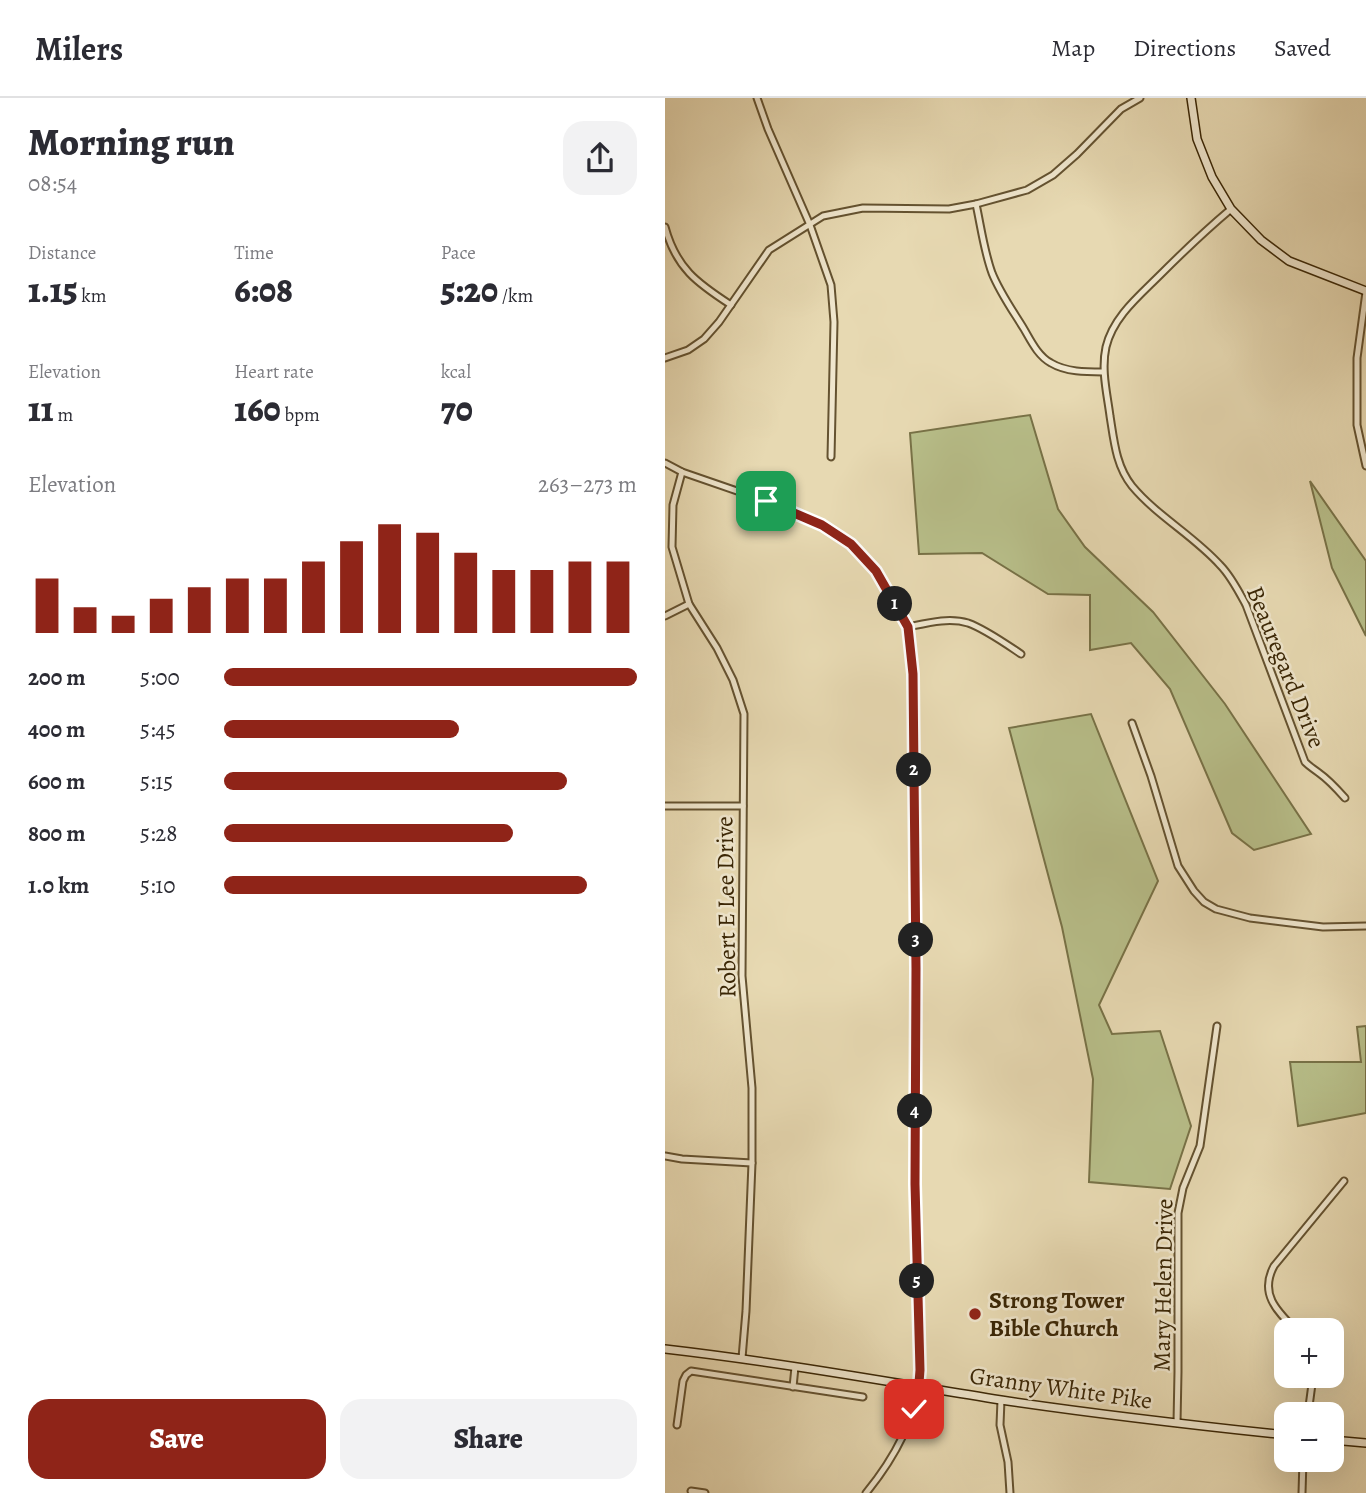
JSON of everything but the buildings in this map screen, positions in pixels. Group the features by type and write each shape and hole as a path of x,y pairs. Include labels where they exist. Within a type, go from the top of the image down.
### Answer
{"main road":[{"path":"1191,98 1197,139 1212,177 1231,209 1261,240 1289,261 1366,292"},
{"name":"Granny White Pike","path":"665,1349 742,1358 1104,1415 1274,1434"},
{"path":"1344,1441 1366,1443"}],"street":[{"path":"757,98 810,225 831,285 834,322 831,457"},
{"path":"665,358 688,350 704,339 769,250 823,216 863,208 949,209 1027,190 1053,175 1121,109 1140,98"},
{"path":"977,204 992,272 1001,293 1035,348 1049,362 1064,369 1103,372"},
{"name":"Beauregard Drive","path":"1231,209 1192,242 1130,305 1112,329 1106,347 1103,372 1115,450 1120,466 1131,485 1220,565 1232,582 1246,605 1305,762 1333,784 1345,798"},
{"path":"665,227 683,267 701,285 731,305"},
{"path":"1366,292 1357,358 1357,425 1366,466"},
{"path":"665,463 682,472 798,514 822,525 851,544 876,571 908,627 914,685 915,1184 919,1387 914,1409 902,1438 884,1470 866,1493"},
{"name":"Robert E Lee Drive","path":"682,472 673,505 672,547 689,604 733,680 744,714 742,976 752,1088 752,1163 742,1358"},
{"path":"665,616 689,604"},
{"path":"908,627 943,621 967,623 1021,654"},
{"path":"1132,723 1178,866 1204,902 1216,909 1256,919 1323,927 1366,926"},
{"path":"665,806 743,806"},
{"name":"Mary Helen Drive","path":"1177,1423 1178,1213 1182,1188 1200,1146 1217,1026"},
{"path":"665,1156 752,1163"},
{"path":"1285,1318 1269,1294 1269,1275 1344,1181"},
{"path":"793,1387 795,1367"},
{"path":"677,1425 683,1381 691,1371 863,1397"},
{"path":"1001,1400 1000,1425 1008,1462 1010,1493"},
{"path":"1302,1493 1303,1472"},
{"path":"691,1491 705,1493"}],"green space":[{"path":"1030,415 1058,509 1085,547 1153,612 1225,704 1311,834 1254,850 1232,833 1170,689 1131,643 1090,650 1090,595 1048,594 982,553 919,554 910,433"},
{"path":"1310,481 1366,561 1366,636 1332,568"},
{"path":"1091,714 1158,881 1099,1005 1112,1034 1160,1031 1191,1126 1170,1189 1089,1182 1093,1079 1062,927 1009,728"},
{"path":"1366,1026 1366,1113 1298,1126 1290,1062 1361,1062 1357,1027"}],"place":[{"name":"Strong Tower Bible Church","path":"975,1314"}],"route":[{"path":"766,501 822,525 851,544 876,571 908,627 913,674 915,1184 920,1370 914,1409"}]}
